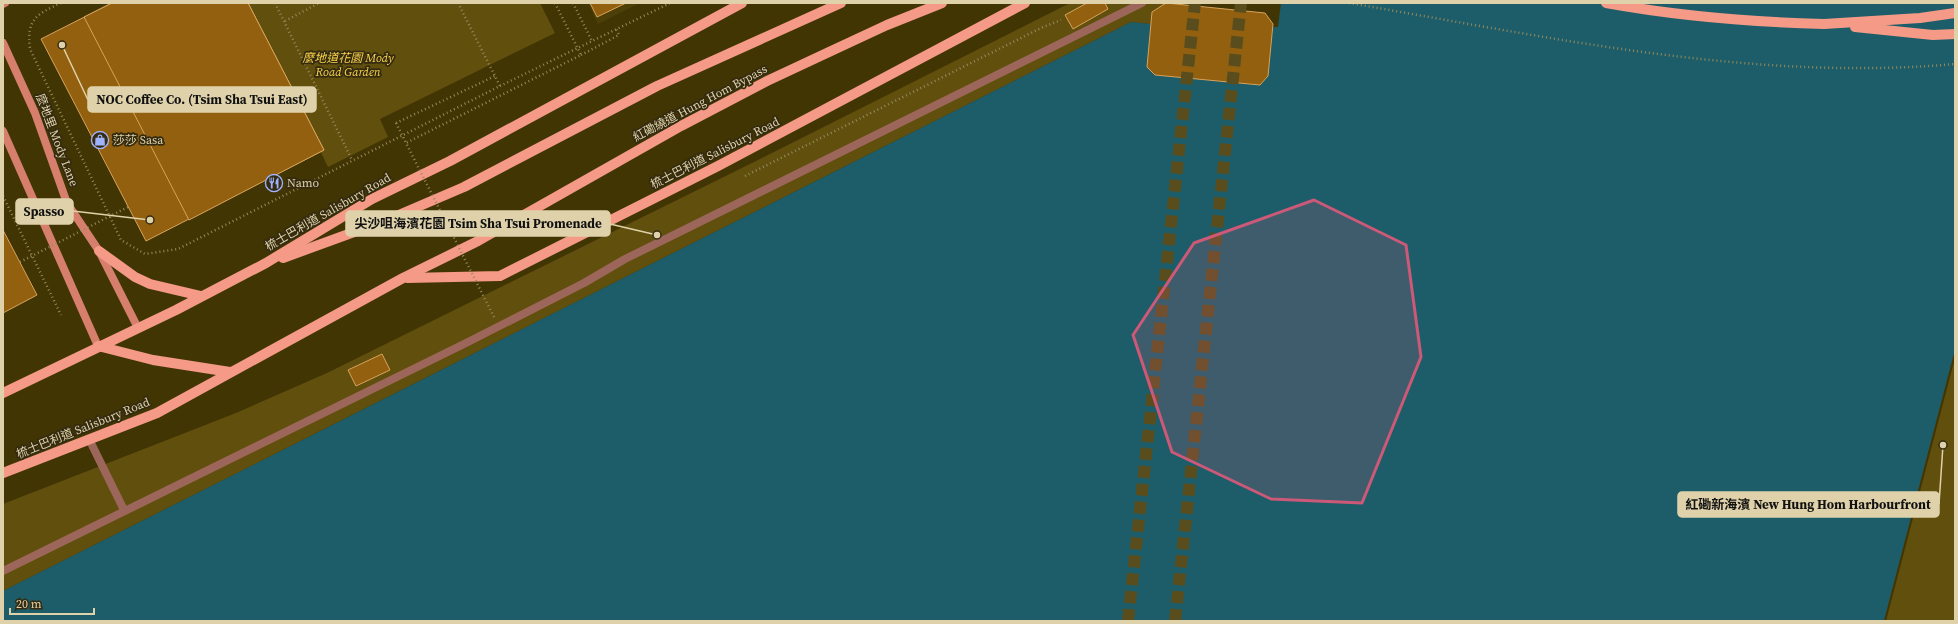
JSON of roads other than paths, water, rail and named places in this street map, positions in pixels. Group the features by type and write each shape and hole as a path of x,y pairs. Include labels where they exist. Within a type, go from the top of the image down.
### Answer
{"main road":[{"name":"梳士巴利道 Salisbury Road","path":"3,393 138,328 266,263 372,199 450,161 742,3"},
{"name":"梳士巴利道 Salisbury Road","path":"266,263 387,220 464,187 657,86 840,3"},
{"name":"紅磡繞道 Hung Hom Bypass","path":"478,241 681,126 767,81 887,25 942,3"},
{"name":"梳士巴利道 Salisbury Road","path":"403,278 500,276 718,166 1025,3"},
{"path":"1606,3 1684,15 1785,23 1824,24 1933,35 1955,34"},
{"path":"1824,24 1920,18 1955,13"},
{"name":"梳士巴利道 Salisbury Road","path":"3,473 157,413 403,278 478,241"},
{"path":"99,251 135,277 150,284 201,296"},
{"path":"98,346 153,360 230,372"}],"street":[{"path":"3,571 459,346 584,283 625,259 1142,3"},
{"name":"麼地里 Mody Lane","path":"3,43 36,113 67,203 99,251 138,328"},
{"path":"3,131 98,346"},
{"path":"88,439 124,510"}],"water":[{"path":"1281,3 1955,3 1955,350 1884,621 3,621 3,591 1131,22 1151,24 1147,67 1155,75 1260,85 1268,76 1273,27 1278,27"}],"tunnel":[{"path":"1128,621 1195,3"},
{"path":"1175,621 1241,3"}],"place":[{"name":"NOC Coffee Co. (Tsim Sha Tsui East)","path":"62,45"},
{"name":"莎莎 Sasa","path":"100,140"},
{"name":"Namo","path":"274,183"},
{"name":"Spasso","path":"150,220"},
{"name":"尖沙咀海濱花園 Tsim Sha Tsui Promenade","path":"657,235"},
{"name":"紅磡新海濱 New Hung Hom Harbourfront","path":"1943,445"}],"park label":[{"name":"麼地道花園 Mody Road Garden","path":"348,65"}]}
